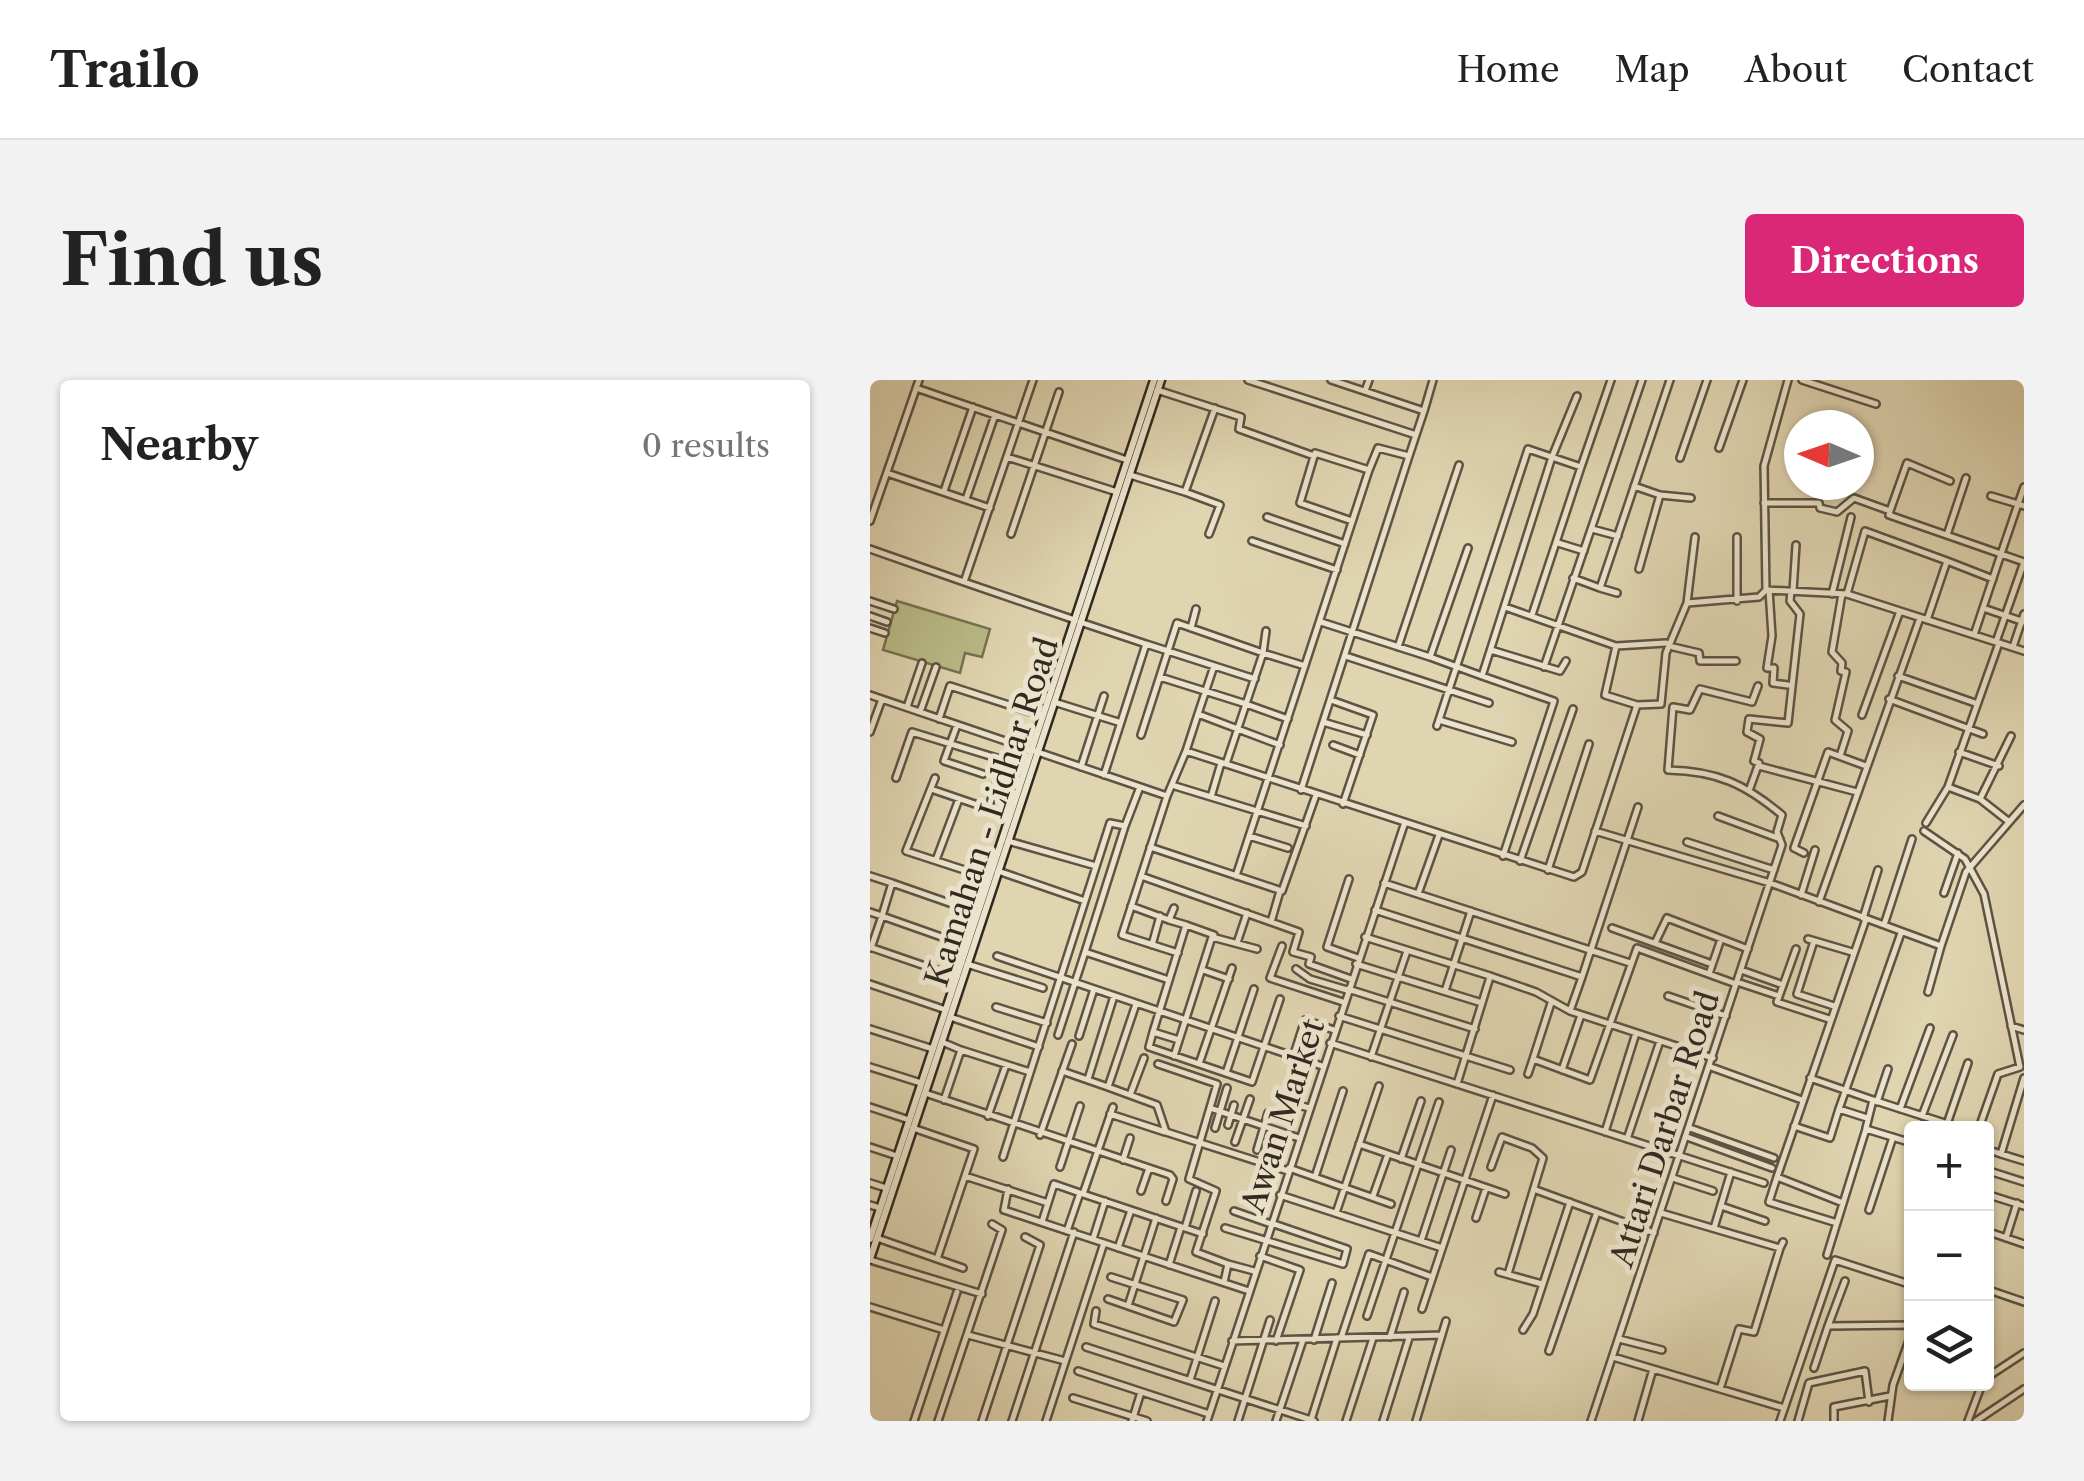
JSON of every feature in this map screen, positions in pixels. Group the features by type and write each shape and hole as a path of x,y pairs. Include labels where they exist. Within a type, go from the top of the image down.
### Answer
{"main road":[{"name":"Kamahan - Lidhar Road","path":"874,1238 932,1050 968,964 1043,716 1129,475 1157,380"},
{"name":"Kamahan - Lidhar Road","path":"870,1260 880,1208 942,1042 956,977 1026,766 1054,702 1127,460 1157,380"}],"street":[{"path":"870,520 919,380"},
{"path":"964,582 1033,380"},
{"path":"1248,380 1416,435"},
{"path":"1332,380 1424,411"},
{"path":"1366,390 1369,380"},
{"path":"1301,790 1434,380"},
{"path":"1532,615 1611,380"},
{"path":"1544,667 1642,380"},
{"path":"1600,588 1670,380"},
{"path":"1680,458 1708,380"},
{"path":"1718,448 1743,380"},
{"path":"1788,380 1764,466 1764,502 1772,636 1767,668 1774,668 1773,683 1789,685"},
{"path":"1802,380 1876,404"},
{"path":"916,388 1127,460"},
{"path":"1157,390 1241,417 1238,429 1314,456 1369,470"},
{"path":"1011,534 1058,392"},
{"path":"1482,676 1552,458 1577,396"},
{"path":"944,491 973,407"},
{"path":"1185,492 1215,408"},
{"path":"966,499 996,415"},
{"path":"1236,876 1378,448 1409,456"},
{"path":"1512,742 1438,723 1528,449 1581,467"},
{"path":"1007,456 1117,492"},
{"path":"1314,456 1300,503 1352,521"},
{"path":"1950,482 1907,463 1889,515 2024,561 1948,787 1925,827 1958,853 1988,908 1992,946 2022,1069 1998,1074 1982,1121"},
{"path":"1398,647 1460,465"},
{"path":"886,474 990,508"},
{"path":"1129,475 1220,505 1209,534"},
{"path":"1947,536 1966,478"},
{"path":"1634,486 1660,495 1691,498"},
{"path":"1974,635 2024,487"},
{"path":"1639,569 1660,495"},
{"path":"1991,496 2021,505"},
{"path":"1764,502 1819,503 1820,508 1837,512 1854,498 1890,511"},
{"path":"1267,517 1345,544"},
{"path":"1832,594 1851,517"},
{"path":"1592,528 1618,536"},
{"path":"1840,756 1848,731 1835,720 1846,672 1841,671 1842,663 1832,652 1844,594 1865,532 1993,579"},
{"path":"1737,536 1737,601"},
{"path":"1660,704 1666,653 1688,603 1695,537"},
{"path":"1252,541 1337,570"},
{"path":"1556,542 1584,551"},
{"path":"1796,545 1790,601 1800,614 1789,685 1788,723 1748,719 1747,732 1760,739 1754,761 1758,766 1818,778 1857,792"},
{"path":"1430,658 1468,548"},
{"path":"870,549 1254,679"},
{"path":"1819,902 1898,676 1947,562"},
{"path":"1573,578 1617,593"},
{"path":"1688,603 1737,601 1760,597 1767,590 1844,594 2024,651"},
{"path":"870,602 894,609"},
{"path":"1506,607 1616,646 1669,645 1700,653 1700,661 1736,661"},
{"path":"1191,628 1196,608"},
{"path":"1983,608 2023,619 2013,647"},
{"path":"1862,715 1900,611"},
{"path":"870,616 887,622"},
{"path":"1320,622 1554,701 1503,856"},
{"path":"1141,735 1178,623 1306,666"},
{"path":"870,628 885,633"},
{"path":"1211,797 1263,653 1266,631"},
{"path":"1104,774 1146,644"},
{"path":"1616,646 1605,695 1638,705 1660,704 1690,710 1700,688 1752,702 1758,686"},
{"path":"1490,650 1562,672 1566,661"},
{"path":"1346,656 1489,703"},
{"path":"907,707 922,664"},
{"path":"1178,953 1122,935 1214,666"},
{"path":"920,712 936,667"},
{"path":"1160,676 1288,719"},
{"path":"1898,676 1976,704"},
{"path":"939,719 950,686 1043,716"},
{"path":"870,695 1167,796"},
{"path":"1081,767 1104,696"},
{"path":"871,728 882,699"},
{"path":"1330,700 1373,715 1343,804"},
{"path":"1889,700 1983,734"},
{"path":"1054,702 1119,723"},
{"path":"1186,751 1404,825 1579,876 1638,705"},
{"path":"1673,707 1668,770 1695,769 1750,788 1782,815 1780,838 1718,816"},
{"path":"1520,861 1572,710"},
{"path":"1198,714 1280,745"},
{"path":"1324,722 1366,735"},
{"path":"956,725 944,761 983,774"},
{"path":"896,778 912,732 1026,766"},
{"path":"1980,799 2011,736"},
{"path":"1548,870 1589,744"},
{"path":"1334,746 1360,754"},
{"path":"1804,852 1794,848 1828,752 1866,766"},
{"path":"1959,752 1999,766"},
{"path":"1750,788 1758,766"},
{"path":"935,778 906,850 990,878"},
{"path":"988,809 998,779"},
{"path":"1174,785 1306,826"},
{"path":"1058,1035 1140,786"},
{"path":"1948,787 1980,799 2008,821"},
{"path":"930,789 1010,816"},
{"path":"1271,922 1316,796"},
{"path":"936,860 960,799"},
{"path":"1928,992 1970,870 2024,805"},
{"path":"1570,1011 1638,807"},
{"path":"1003,1157 1110,823 1125,826"},
{"name":"Awan Market","path":"1208,1418 1404,825"},
{"path":"1595,831 1770,883 1942,946"},
{"path":"1249,836 1288,848"},
{"path":"1418,894 1439,836"},
{"name":"Attari Darbar Road","path":"1592,1421 1780,852 1780,838"},
{"path":"1884,926 1912,840"},
{"path":"1008,841 1096,866"},
{"path":"1688,842 1774,870"},
{"path":"1150,847 1280,892"},
{"path":"1801,895 1815,850"},
{"path":"1944,893 1958,853"},
{"path":"1837,1223 1769,1202 1878,870"},
{"path":"998,871 1085,900"},
{"path":"870,876 978,914"},
{"path":"1141,876 1299,932 1293,951 1311,957 1309,964 1351,979"},
{"path":"1350,879 1327,947 1398,978 1482,1003"},
{"path":"892,883 870,948 956,977"},
{"path":"1384,883 1630,963"},
{"path":"1131,906 1257,949"},
{"path":"1170,920 1174,908"},
{"path":"1374,910 1582,977"},
{"path":"1445,991 1471,911"},
{"path":"870,912 967,946"},
{"path":"1237,942 1246,913"},
{"path":"1152,944 1160,916"},
{"path":"1655,942 1667,918 1748,949"},
{"path":"1186,925 1149,1046 1254,1082 1280,999"},
{"path":"1612,928 1712,964"},
{"path":"1794,1126 1830,1138 1902,932"},
{"path":"1174,1056 1214,935"},
{"path":"1365,937 1490,976 1536,992 1570,1011 1713,1058"},
{"path":"1709,974 1721,938"},
{"path":"1834,1006 1797,994 1811,940 1852,952"},
{"path":"1282,946 1270,978 1344,1002"},
{"path":"1533,1059 1590,1080 1637,948 1779,996"},
{"path":"1796,949 1777,1002 1829,1019"},
{"path":"1371,1057 1407,950"},
{"path":"1085,952 1169,980"},
{"path":"998,956 1322,1066"},
{"path":"968,964 1043,988"},
{"path":"1200,1064 1232,968"},
{"path":"1202,969 1228,979"},
{"path":"1296,969 1348,990 1475,1029"},
{"path":"1741,970 1783,985"},
{"path":"1458,1084 1490,976"},
{"path":"870,984 1039,1048"},
{"path":"1080,1036 1094,989"},
{"path":"1226,1072 1254,989"},
{"path":"1088,1079 1114,996"},
{"path":"1668,996 1726,1016"},
{"path":"1528,1074 1551,1003"},
{"path":"1108,1087 1136,1004"},
{"path":"996,1007 1047,1023"},
{"path":"1562,1070 1581,1014"},
{"path":"1338,1016 1510,1070"},
{"path":"1294,1055 1305,1020 1334,1030"},
{"path":"2011,1026 2024,1030"},
{"path":"1900,1109 1930,1028"},
{"path":"870,1029 932,1050"},
{"path":"1152,1032 1179,1040"},
{"path":"1605,1132 1636,1033"},
{"path":"1922,1116 1953,1035"},
{"path":"1627,1139 1660,1041"},
{"path":"942,1042 1031,1072"},
{"path":"1330,1043 1764,1183"},
{"path":"1040,1134 1072,1044"},
{"path":"944,1100 961,1050"},
{"path":"1130,1095 1144,1058"},
{"path":"1947,1121 1968,1063"},
{"path":"1158,1064 1216,1083 1189,1179 1216,1190 1197,1254 1255,1272"},
{"path":"988,1116 1006,1065"},
{"path":"1710,1066 1802,1100"},
{"path":"870,1067 922,1083"},
{"path":"1827,1255 1867,1118 1888,1068"},
{"path":"1062,1071 1157,1105 1166,1132"},
{"path":"1810,1078 1937,1121"},
{"path":"2001,1154 2024,1078"},
{"path":"1336,1213 1379,1086"},
{"path":"1215,1128 1228,1088"},
{"path":"1314,1177 1343,1091"},
{"path":"925,1092 1014,1126 1172,1177 1166,1201"},
{"path":"1422,1309 1493,1095"},
{"path":"1235,1142 1250,1099"},
{"path":"1286,1100 1308,1108"},
{"path":"1401,1159 1420,1101"},
{"path":"1367,1316 1440,1102"},
{"path":"1228,1125 1234,1104"},
{"path":"1060,1167 1080,1106"},
{"path":"870,1107 974,1148 938,1259"},
{"path":"1210,1108 1299,1138"},
{"path":"1839,1109 1867,1118"},
{"path":"1012,1421 1070,1231 1112,1111 1199,1144 1391,1204"},
{"path":"1257,1150 1268,1114"},
{"path":"1690,1128 1774,1158"},
{"path":"1866,1129 1904,1140"},
{"path":"1492,1167 1502,1136 1532,1148 1543,1158 1508,1274"},
{"path":"1687,1136 1772,1168"},
{"path":"1869,1210 1893,1137"},
{"path":"1123,1160 1130,1138"},
{"path":"1359,1144 1504,1194"},
{"path":"870,1147 897,1156"},
{"path":"1420,1241 1451,1150"},
{"path":"1994,1152 2024,1161"},
{"path":"1374,1196 1388,1154"},
{"path":"1141,1191 1149,1168"},
{"path":"1714,1228 1731,1172"},
{"path":"1994,1173 2024,1182"},
{"path":"966,1176 1048,1203"},
{"path":"1777,1177 1843,1202"},
{"path":"1673,1178 1713,1192"},
{"path":"1041,1222 1054,1182 1202,1234"},
{"path":"870,1183 887,1188"},
{"path":"1476,1218 1486,1188"},
{"path":"1008,1190 1002,1208 1249,1290"},
{"path":"1536,1190 1654,1233"},
{"path":"1168,1265 1196,1191"},
{"path":"1280,1195 1442,1248"},
{"path":"1994,1197 2020,1205 2006,1238"},
{"path":"1093,1239 1104,1201"},
{"path":"1523,1330 1570,1202"},
{"path":"870,1205 880,1208"},
{"path":"1720,1206 1765,1221"},
{"path":"1118,1248 1130,1210"},
{"path":"1225,1228 1339,1265 1347,1250 1234,1211"},
{"path":"1550,1351 1597,1212"},
{"path":"1661,1212 1781,1245 1754,1332 1739,1328 1720,1389"},
{"path":"1128,1306 1156,1218"},
{"path":"938,1421 1002,1230 992,1224"},
{"path":"1994,1234 2024,1244"},
{"path":"982,1421 1040,1245 1026,1237"},
{"path":"874,1238 963,1268"},
{"path":"1046,1421 1104,1243"},
{"path":"1260,1256 1300,1270 1276,1340"},
{"path":"1086,1347 1312,1421 1368,1256 1432,1277"},
{"path":"870,1260 982,1294"},
{"path":"1780,1421 1835,1260 1904,1282"},
{"path":"1224,1282 1228,1264"},
{"path":"1500,1272 1542,1284"},
{"path":"1108,1299 1174,1322 1183,1300 1111,1276"},
{"path":"1814,1368 1845,1281"},
{"path":"1314,1340 1332,1283"},
{"path":"914,1421 957,1292"},
{"path":"1390,1338 1404,1292"},
{"path":"1994,1292 2024,1302"},
{"path":"1190,1380 1215,1301"},
{"path":"870,1306 944,1330"},
{"path":"1096,1311 1094,1324 1224,1366"},
{"path":"1238,1421 1270,1320"},
{"path":"1416,1421 1446,1321"},
{"path":"1828,1326 1904,1328"},
{"path":"968,1334 1065,1361"},
{"path":"1232,1342 1442,1335"},
{"path":"1383,1421 1409,1337"},
{"path":"1346,1421 1373,1338"},
{"path":"1619,1339 1662,1350"},
{"path":"1276,1421 1303,1340"},
{"path":"1888,1421 1890,1396 1904,1353"},
{"path":"1994,1374 2024,1354"},
{"path":"1612,1357 1784,1408"},
{"path":"1638,1421 1653,1369"},
{"path":"1798,1421 1809,1383 1865,1370 1869,1402"},
{"path":"1078,1372 1208,1418"},
{"path":"1972,1421 2024,1389"},
{"path":"1972,1421 1981,1391"},
{"path":"1132,1419 1141,1392"},
{"path":"1834,1421 1834,1406 1890,1396"},
{"path":"1073,1398 1147,1421"}],"green space":[{"path":"897,601 990,629 982,657 965,653 960,673 883,650"}]}
